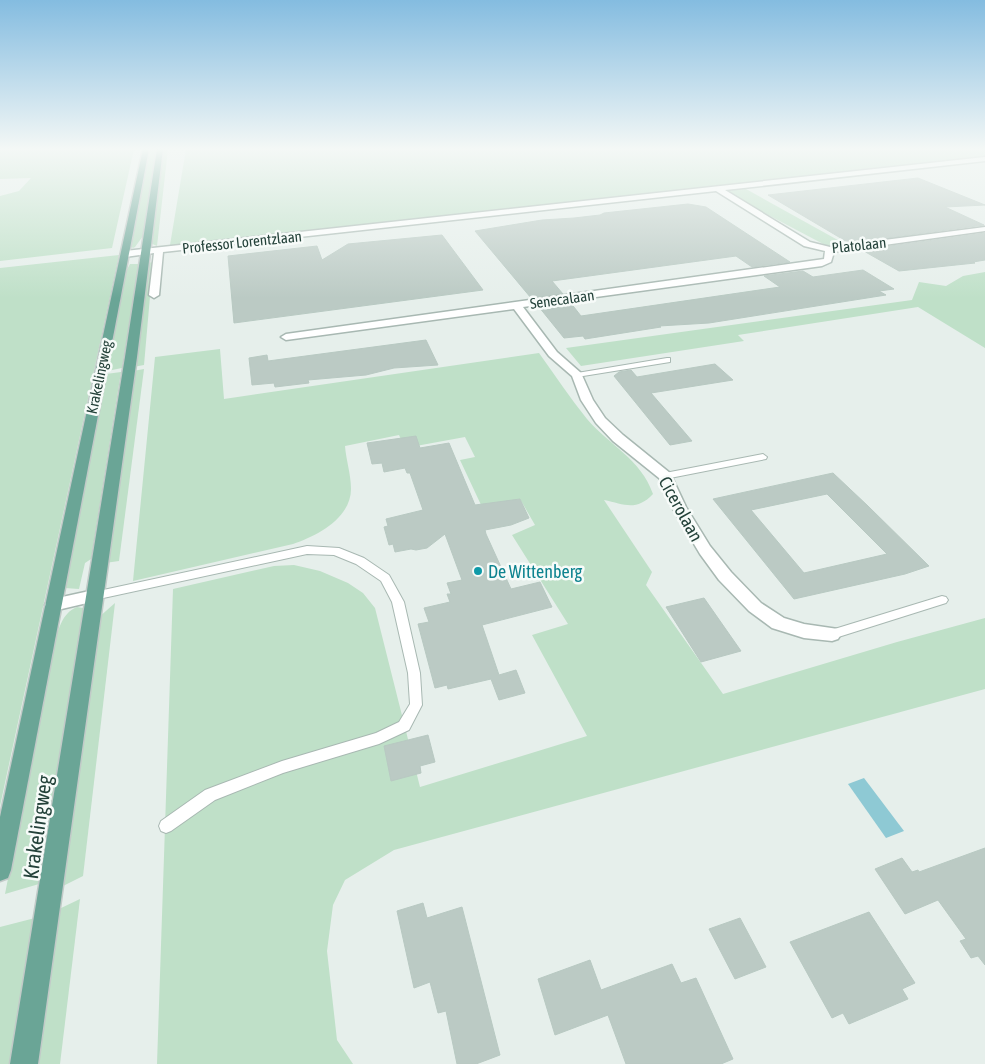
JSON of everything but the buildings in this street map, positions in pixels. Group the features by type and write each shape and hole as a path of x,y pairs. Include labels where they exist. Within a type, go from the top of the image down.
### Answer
{"main road":[{"name":"Krakelingweg","path":"0,870 136,199"},
{"name":"Krakelingweg","path":"24,1064 131,357 152,252 156,199"}],"street":[{"name":"Professor Lorentzlaan","path":"125,254 631,199"},
{"name":"Platolaan","path":"734,199 807,244 830,250 985,229"},
{"name":"Senecalaan","path":"286,337 822,263 828,260 830,250"},
{"name":"Krakelingweg","path":"152,252 154,295"},
{"name":"Cicerolaan","path":"516,305 553,354 576,374 587,400 600,420 618,438 665,476 679,507 705,550 725,576 755,607 778,623 804,632 832,634"},
{"path":"53,605 94,596"}],"lane":[{"path":"576,374 668,360"},
{"path":"665,476 763,457"},
{"path":"94,596 307,550 335,551 360,561 385,578 398,602 414,673 416,705 404,726 379,738 282,767 210,795 166,826"},
{"path":"832,634 942,600"}],"green space":[{"path":"0,199 123,199 112,248 0,261"},
{"path":"139,199 149,199 143,236 135,247 130,246"},
{"path":"156,199 162,199 157,246 150,243"},
{"path":"178,199 618,199 171,247"},
{"path":"737,199 763,199 845,244 827,246"},
{"path":"119,255 0,806 0,268"},
{"path":"153,262 144,365 133,367 148,263"},
{"path":"130,264 139,264 122,368 107,371 123,277"},
{"path":"985,272 985,348 918,307 738,335 744,341 581,366 566,348 912,300 919,282 946,286 963,276"},
{"path":"220,349 224,399 539,353 587,419 633,462 648,482 653,494 641,503 624,505 604,500 652,572 646,585 723,694 985,618 985,689 394,850 345,880 333,905 327,951 337,1040 353,1064 157,1064 173,589 274,566 294,565 320,571 348,583 363,593 375,608 420,787 587,736 532,635 568,624 512,535 535,525 520,499 482,507 460,460 475,457 465,437 405,448 399,435 345,446 351,483 349,499 339,517 322,531 293,544 133,581 155,357"},
{"path":"144,369 119,561 105,563 133,371"},
{"path":"121,372 91,559 85,563 79,589 65,588 106,374"},
{"path":"115,603 83,876 61,887 98,618"},
{"path":"77,607 83,608 83,612 39,884 5,894 54,643 64,617"},
{"path":"80,899 60,1064 38,1064 59,909"},
{"path":"35,918 11,1064 0,1064 0,927"}],"water":[{"path":"864,778 904,831 886,838 848,784"}],"place":[{"name":"De Wittenberg","path":"478,571"}]}
